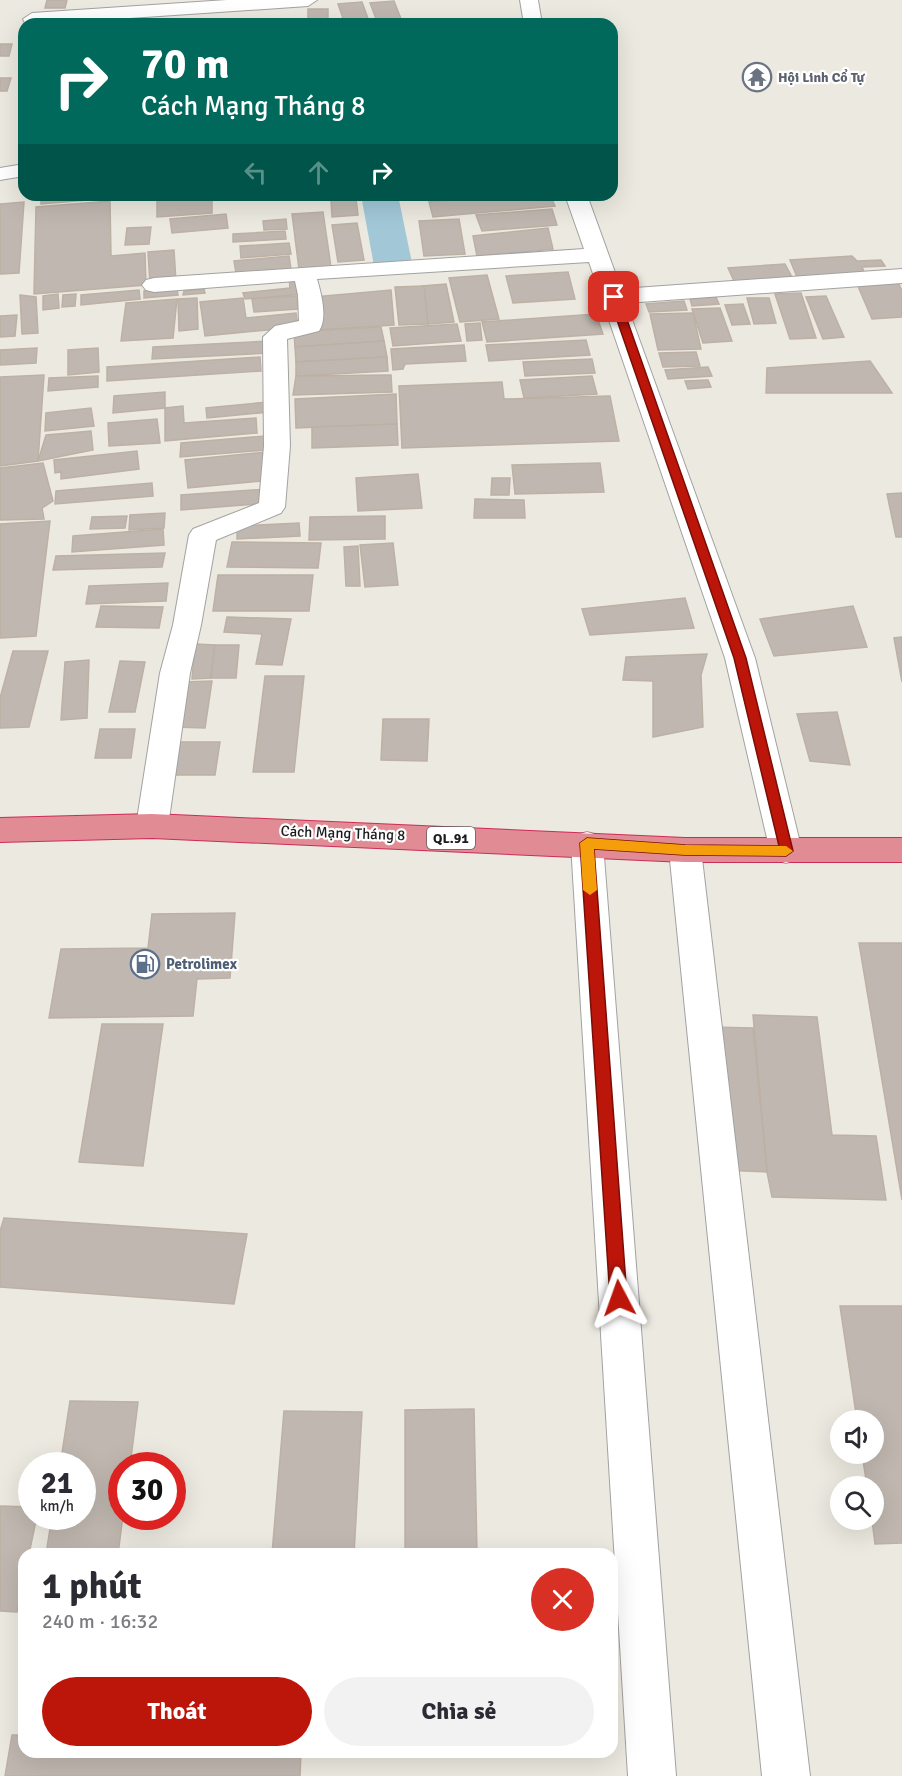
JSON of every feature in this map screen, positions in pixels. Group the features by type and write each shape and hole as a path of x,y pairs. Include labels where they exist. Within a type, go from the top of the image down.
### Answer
{"highway":[{"name":"Cách Mạng Tháng 8","path":"0,830 152,826 587,843 685,850 902,850"}],"street":[{"path":"47,18 308,0"},
{"path":"529,0 532,18"},
{"path":"0,174 18,171"},
{"path":"578,201 740,658 786,851"},
{"path":"154,285 304,273 599,255"},
{"path":"152,826 175,673 187,625 202,535 272,507 277,446 275,337 283,332 311,326 310,295 304,273"},
{"path":"614,297 902,276"},
{"path":"587,843 652,1776"},
{"path":"685,850 786,1776"}],"water":[{"path":"362,201 399,201 412,263 374,266"}],"building":[{"path":"47,0 67,0 65,8 45,8"},
{"path":"394,1 401,18 376,18 370,3"},
{"path":"362,2 368,18 343,18 338,4"},
{"path":"308,9 328,9 328,18 308,18"},
{"path":"0,44 12,44 9,56 0,56"},
{"path":"0,78 11,78 7,91 0,91"},
{"path":"41,201 76,201 41,204"},
{"path":"110,201 111,256 145,253 146,285 34,294 36,207"},
{"path":"157,201 212,201 212,213 157,217"},
{"path":"331,201 356,201 358,215 332,217"},
{"path":"553,201 555,206 433,217 429,202"},
{"path":"24,202 19,273 0,274 0,204"},
{"path":"552,209 557,225 482,231 476,215"},
{"path":"323,212 331,267 299,269 292,214"},
{"path":"226,214 228,228 172,233 170,219"},
{"path":"286,219 287,229 264,230 263,221"},
{"path":"459,219 465,254 424,256 419,221"},
{"path":"357,223 364,260 338,262 332,225"},
{"path":"151,227 149,244 125,245 127,228"},
{"path":"548,228 553,249 477,256 473,236"},
{"path":"285,231 286,239 233,242 233,234"},
{"path":"289,243 291,254 241,258 240,246"},
{"path":"174,250 176,282 150,284 148,252"},
{"path":"289,256 291,269 236,273 234,261"},
{"path":"852,256 857,261 881,260 885,266 862,267 865,274 797,277 790,260"},
{"path":"785,264 792,277 734,281 728,268"},
{"path":"568,272 575,299 513,303 506,276"},
{"path":"301,275 305,294 245,299 243,293 290,288 289,277"},
{"path":"487,275 499,319 460,322 449,278"},
{"path":"898,282 902,291 902,317 872,319 857,284"},
{"path":"446,284 454,322 428,324 422,286"},
{"path":"424,286 428,324 399,325 395,287"},
{"path":"177,289 178,295 144,298 144,291"},
{"path":"204,289 205,293 183,295 184,291"},
{"path":"139,290 140,299 81,305 81,295"},
{"path":"391,290 394,325 316,330 314,297"},
{"path":"801,293 816,338 790,339 775,294"},
{"path":"58,294 59,308 43,310 43,296"},
{"path":"76,294 75,306 62,307 63,295"},
{"path":"20,295 36,297 38,333 22,334"},
{"path":"296,296 298,309 254,312 252,299"},
{"path":"826,296 844,337 823,339 806,297"},
{"path":"716,297 719,304 692,306 690,299"},
{"path":"197,298 198,329 179,331 178,299"},
{"path":"243,298 246,318 296,313 298,327 205,336 200,302"},
{"path":"747,298 769,298 776,323 754,324"},
{"path":"177,299 173,338 121,341 126,303"},
{"path":"684,301 687,310 649,312 646,304"},
{"path":"743,304 750,324 732,325 725,305"},
{"path":"720,308 732,341 703,343 692,309"},
{"path":"693,313 701,349 658,350 650,314"},
{"path":"596,314 603,334 487,342 482,322"},
{"path":"17,315 15,336 0,337 0,316"},
{"path":"480,323 482,340 467,341 465,324"},
{"path":"457,324 461,341 393,346 390,328"},
{"path":"381,327 384,341 295,347 294,332"},
{"path":"586,340 590,355 489,361 486,345"},
{"path":"270,341 270,353 152,359 153,347"},
{"path":"384,341 387,357 296,362 295,347"},
{"path":"464,345 466,361 405,364 403,369 393,370 391,349"},
{"path":"37,348 36,363 0,365 0,350"},
{"path":"98,348 99,372 68,375 68,350"},
{"path":"696,352 700,366 663,367 659,353"},
{"path":"260,357 261,371 107,381 107,367"},
{"path":"387,357 388,371 296,376 296,362"},
{"path":"592,359 595,373 525,376 523,362"},
{"path":"870,361 892,393 766,393 767,368"},
{"path":"708,367 712,376 668,379 665,370"},
{"path":"44,375 38,461 0,466 0,377"},
{"path":"391,375 392,392 293,395 296,376"},
{"path":"98,376 98,387 48,391 49,378"},
{"path":"592,376 597,394 524,398 520,380"},
{"path":"708,380 711,387 688,389 685,381"},
{"path":"502,382 504,399 610,396 619,441 402,448 399,386"},
{"path":"165,392 165,408 113,413 114,396"},
{"path":"396,394 397,424 296,428 295,399"},
{"path":"268,402 270,412 207,418 206,408"},
{"path":"183,406 184,423 256,418 257,433 165,441 165,408"},
{"path":"91,408 94,426 45,431 46,413"},
{"path":"157,419 160,443 109,446 108,423"},
{"path":"397,424 398,445 312,448 312,427"},
{"path":"91,431 93,450 38,461 46,435"},
{"path":"265,436 266,450 180,457 181,443"},
{"path":"137,451 139,469 61,479 61,472 55,473 54,460"},
{"path":"267,452 272,480 188,488 185,460"},
{"path":"43,463 53,501 42,508 44,519 0,520 0,468"},
{"path":"600,463 604,492 515,494 512,465"},
{"path":"418,474 422,508 358,511 356,478"},
{"path":"492,478 510,478 509,495 491,495"},
{"path":"152,483 153,496 55,504 56,491"},
{"path":"268,489 269,503 181,510 181,495"},
{"path":"902,493 902,537 896,537 887,494"},
{"path":"475,499 524,500 525,518 474,518"},
{"path":"165,513 164,528 129,530 130,515"},
{"path":"127,516 125,528 90,529 92,517"},
{"path":"385,516 385,539 309,540 310,517"},
{"path":"50,521 36,636 0,638 0,524"},
{"path":"299,523 300,536 237,539 237,526"},
{"path":"163,529 164,545 72,552 73,536"},
{"path":"232,542 321,543 318,568 227,567"},
{"path":"393,543 398,585 365,587 360,545"},
{"path":"358,546 360,586 346,586 344,547"},
{"path":"165,553 162,567 53,570 56,556"},
{"path":"218,575 313,575 309,611 213,611"},
{"path":"168,583 166,601 86,604 89,586"},
{"path":"685,598 694,628 590,635 582,609"},
{"path":"101,606 163,607 159,628 96,627"},
{"path":"853,606 867,647 774,656 760,619"},
{"path":"227,617 291,619 282,665 256,664 262,634 224,632"},
{"path":"902,637 902,682 894,638"},
{"path":"195,644 215,645 211,678 192,679"},
{"path":"215,645 239,645 236,678 211,678"},
{"path":"13,651 48,651 29,727 0,728 0,698"},
{"path":"707,654 701,675 703,727 653,737 653,681 623,680 626,657"},
{"path":"89,660 87,718 61,720 65,662"},
{"path":"120,661 145,662 135,712 109,712"},
{"path":"265,676 304,676 294,772 253,772"},
{"path":"212,681 205,728 174,727 183,682"},
{"path":"837,712 850,765 810,761 797,714"},
{"path":"383,719 429,719 427,761 381,760"},
{"path":"100,729 135,729 131,758 95,758"},
{"path":"177,742 220,742 215,775 171,775"},
{"name":"Petrolimex","path":"235,913 230,978 197,979 193,1016 49,1018 61,949 148,948 152,914"},
{"path":"859,943 902,943 902,1200"},
{"path":"753,1015 817,1017 832,1135 876,1136 886,1200 772,1197 767,1172"},
{"path":"102,1024 163,1024 143,1166 79,1162"},
{"path":"709,1027 753,1028 767,1172 720,1170"},
{"path":"4,1218 247,1234 234,1304 0,1287 0,1231"},
{"path":"840,1306 902,1306 902,1543 875,1544 873,1530 884,1530 884,1476 865,1476 864,1464 884,1464 884,1410 856,1410"},
{"path":"70,1401 138,1402 132,1452 108,1452 108,1530 121,1530 119,1548 47,1548 50,1530 96,1530 96,1452 62,1452"},
{"path":"474,1409 477,1548 405,1548 405,1410"},
{"path":"284,1411 362,1412 354,1548 273,1548"},
{"path":"0,1506 18,1507 18,1530 34,1530 30,1548 18,1548 17,1612 0,1611"},
{"path":"12,1735 18,1735 18,1758 301,1758 300,1776 5,1776"}],"slow traffic":[{"path":"590,890 587,843 685,850 786,851"}],"place":[{"name":"Hội Linh Cổ Tự","path":"757,77"},
{"name":"Petrolimex","path":"145,964"}],"route":[{"path":"614,297 740,658 786,851 685,850 587,843 619,1298"}]}
